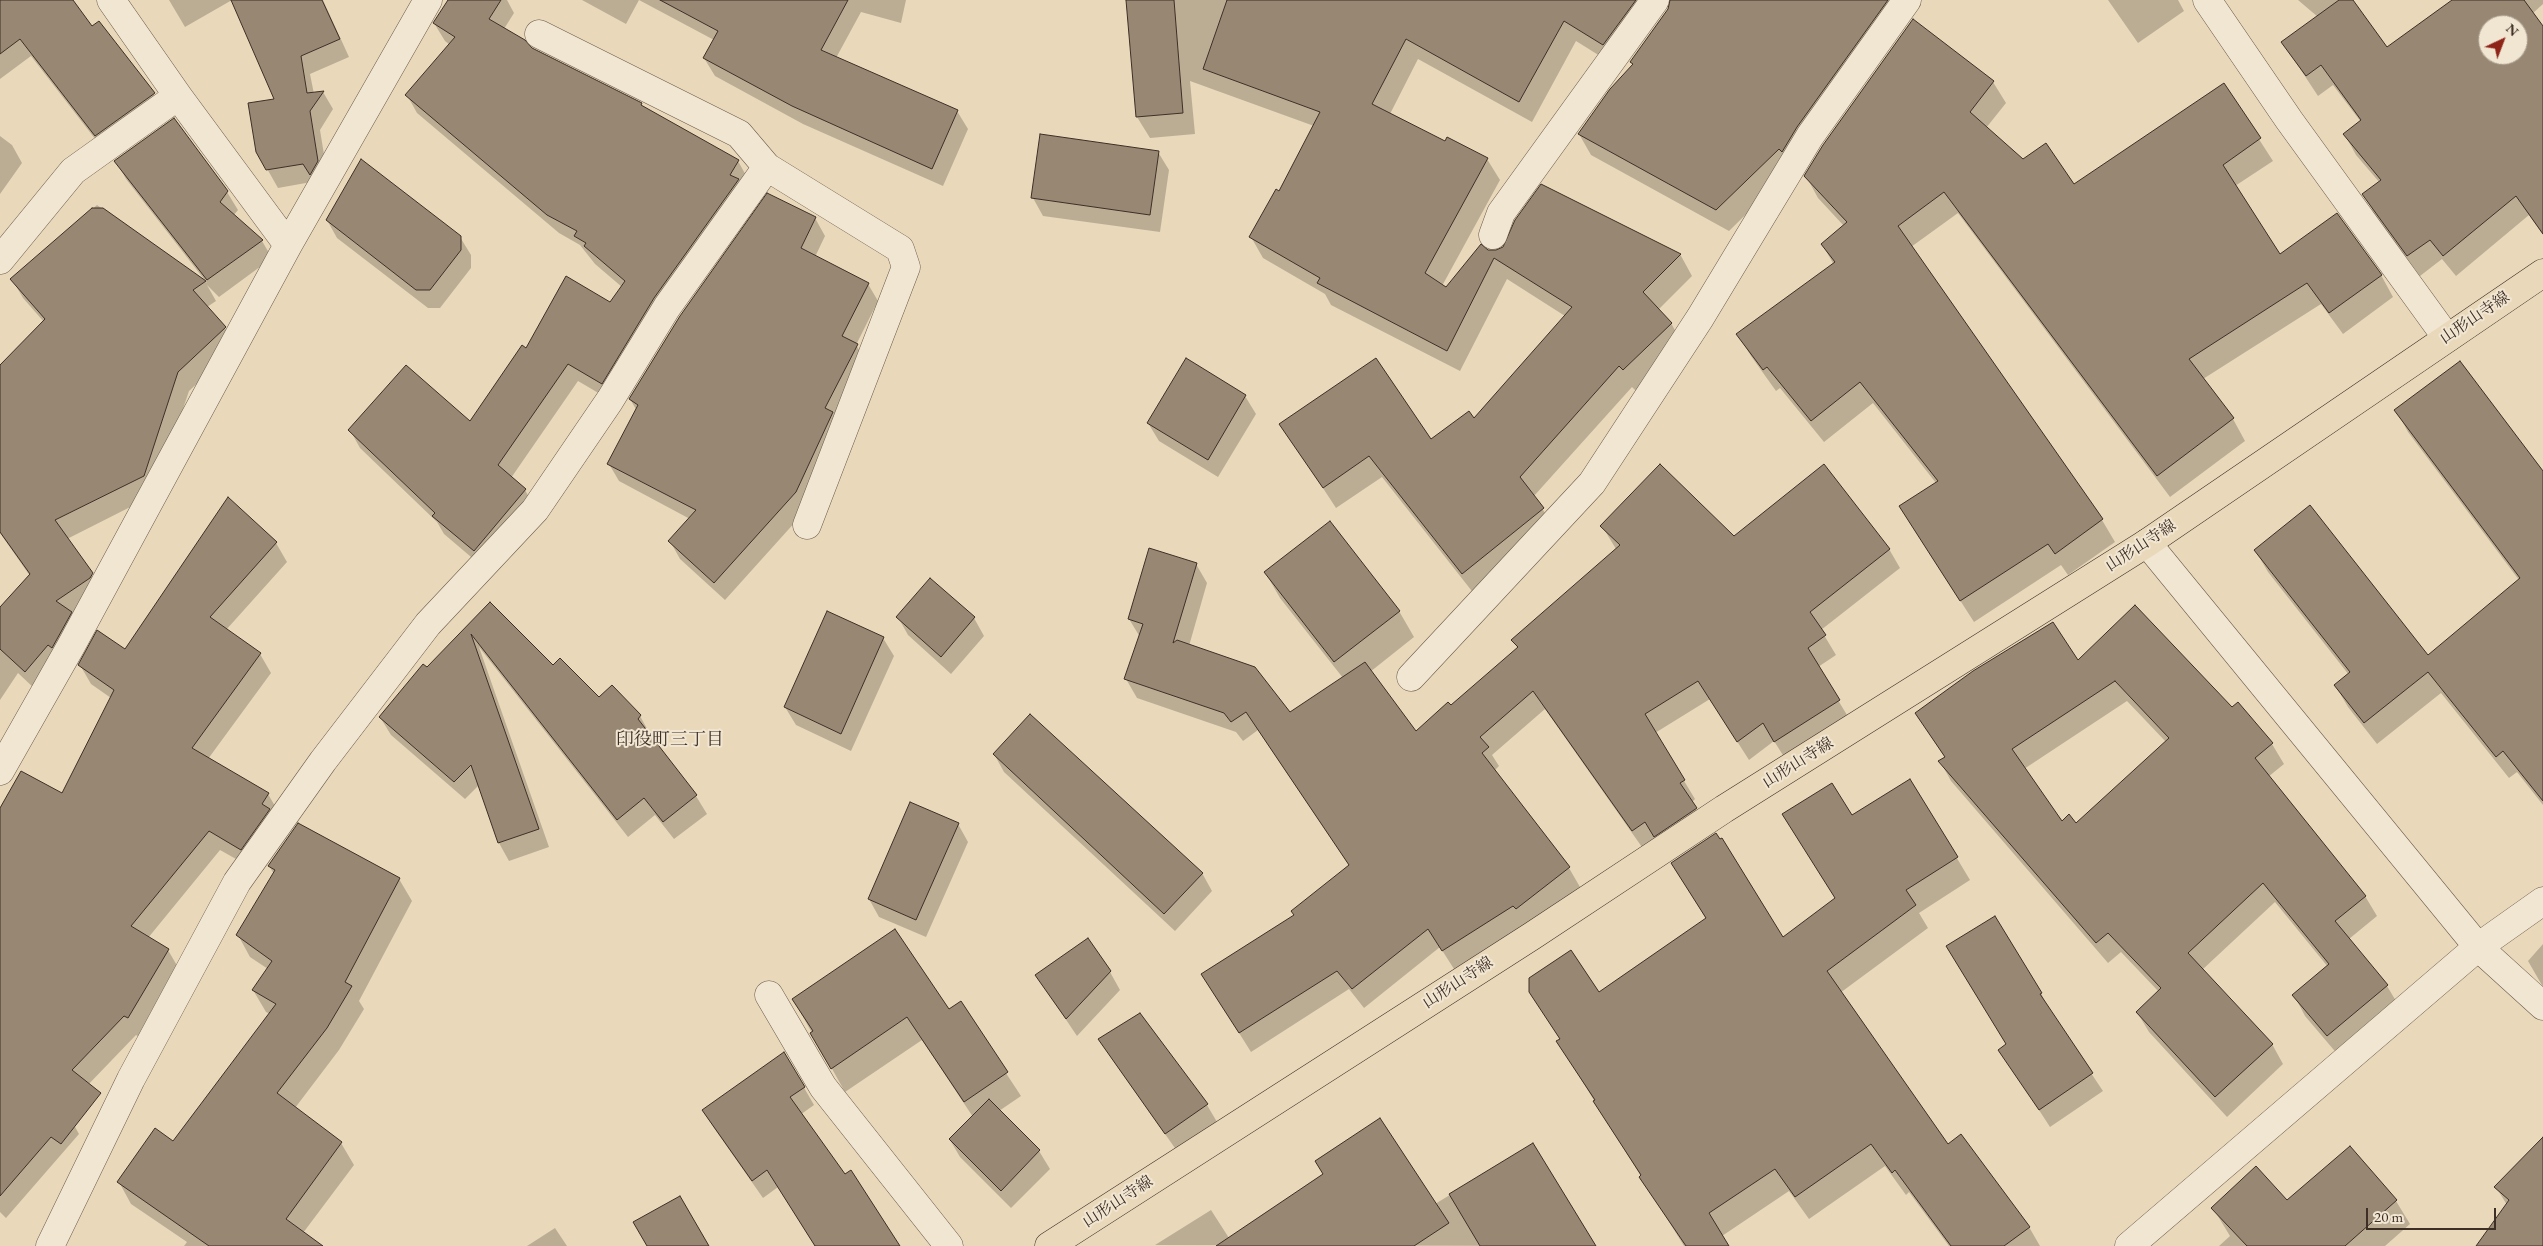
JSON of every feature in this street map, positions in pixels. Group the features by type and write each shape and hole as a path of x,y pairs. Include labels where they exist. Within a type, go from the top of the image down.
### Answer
{"main road":[{"name":"山形山寺線","path":"1049,1246 1532,936 1724,809 2147,543 2543,272"}],"street":[{"path":"111,0 178,96 288,245"},
{"path":"0,771 288,245 428,0"},
{"path":"1493,236 1501,213 1655,0"},
{"path":"1411,677 1592,484 1700,318 1810,136 1907,0"},
{"path":"2207,0 2289,120 2447,338"},
{"path":"539,34 739,134 767,167 900,250 906,267 807,525"},
{"path":"0,260 72,171 178,96"},
{"path":"50,1246 130,1079 238,882 323,761 428,624 535,510 610,400 667,307 767,167"},
{"path":"2147,543 2478,947 2543,1006"},
{"path":"2129,1246 2478,947 2543,901"},
{"path":"769,995 823,1087 949,1246"}],"building":[{"path":"0,0 73,0 92,26 99,21 155,93 95,136 20,39 0,54"},
{"path":"231,0 322,0 340,39 301,56 307,93 324,91 310,111 318,161 310,175 303,164 266,170 256,152 248,103 274,99"},
{"path":"448,0 501,0 489,19 525,40 532,48 642,103 641,105 739,160 730,175 739,179 654,298 602,384 568,364 498,465 526,489 474,551 432,516 435,513 348,430 406,365 470,421 522,345 526,348 566,276 610,302 625,281 584,246 586,243 574,236 577,231 547,215 405,95 455,37 433,23"},
{"path":"660,0 848,0 821,50 958,110 932,169 792,106 703,58 718,31"},
{"path":"1126,0 1174,0 1183,113 1136,117"},
{"path":"1227,0 1636,0 1603,45 1564,21 1519,102 1406,39 1372,104 1445,141 1447,137 1488,158 1425,273 1446,287 1481,244 1488,250 1496,250 1503,247 1515,220 1541,184 1681,254 1643,292 1672,323 1623,370 1619,366 1520,477 1544,508 1462,574 1369,456 1323,488 1279,424 1376,358 1431,439 1469,411 1474,418 1572,307 1494,258 1447,351 1317,283 1320,278 1249,237 1276,189 1279,191 1320,112 1203,69"},
{"path":"1670,0 1888,0 1797,127 1782,152 1779,149 1716,210 1578,134 1610,89 1633,64 1630,62 1668,9"},
{"path":"2339,0 2353,0 2387,47 2452,0 2524,0 2543,26 2543,234 2516,196 2443,256 2430,240 2407,256 2362,194 2381,180 2343,134 2361,120 2321,65 2306,76 2281,42"},
{"path":"1913,19 1994,81 1970,112 2023,159 2046,143 2074,184 2224,83 2261,138 2223,165 2280,254 2337,213 2382,275 2329,313 2307,283 2189,359 2234,418 2157,476 1944,192 1898,226 2103,519 2055,554 2048,544 1960,601 1899,506 1938,481 1860,382 1811,421 1767,367 1763,370 1736,334 1835,262 1821,244 1847,222 1804,176 1823,145"},
{"path":"174,118 228,191 220,202 263,240 207,280 114,161"},
{"path":"1040,134 1159,151 1150,215 1031,198"},
{"path":"361,159 461,236 461,250 430,290 416,290 326,220"},
{"path":"767,193 816,217 801,248 869,283 842,336 858,344 825,408 833,412 796,492 714,583 668,541 696,510 607,464 638,405 629,399 680,316"},
{"path":"92,208 103,208 206,281 193,290 226,327 178,372 144,476 55,520 93,573 90,578 56,601 72,612 52,648 48,645 25,672 0,649 0,607 30,574 0,532 0,365 45,319 10,279"},
{"path":"1186,358 1246,395 1208,460 1147,423"},
{"path":"2460,361 2543,471 2543,801 2503,751 2496,757 2428,672 2364,723 2334,685 2350,672 2254,550 2310,505 2428,655 2520,578 2394,410"},
{"path":"1660,464 1734,536 1824,464 1890,549 1810,612 1826,635 1808,648 1840,700 1774,742 1763,723 1737,742 1698,681 1645,714 1685,780 1680,783 1697,808 1654,837 1645,822 1632,831 1533,691 1480,737 1489,747 1482,753 1570,867 1516,909 1513,906 1442,951 1428,929 1352,989 1337,971 1239,1033 1201,974 1294,915 1291,911 1349,865 1246,712 1231,722 1224,713 1124,679 1143,624 1128,619 1149,548 1197,563 1173,643 1177,640 1255,667 1290,712 1365,662 1416,731 1448,702 1451,705 1518,647 1511,640 1620,545 1600,526"},
{"path":"228,497 277,542 210,617 261,653 192,748 269,793 262,804 270,809 241,850 209,831 131,926 169,949 128,1018 124,1016 72,1070 101,1093 61,1144 51,1137 0,1196 0,808 21,771 62,793 114,690 78,665 97,630 125,649"},
{"path":"1330,521 1400,611 1334,662 1264,572"},
{"path":"930,578 975,617 941,657 896,617"},
{"path":"490,602 553,665 560,658 599,697 612,685 641,715 638,719 697,795 663,822 644,798 617,820 471,634 539,829 498,843 471,765 454,782 379,717 423,664 427,667"},
{"path":"2135,605 2232,707 2238,702 2273,743 2255,758 2366,896 2335,921 2388,985 2327,1036 2292,995 2329,964 2263,883 2188,953 2273,1044 2215,1097 2136,1012 2161,988 2108,933 2096,943 1938,761 1945,757 1915,713 1973,671 2053,622 2078,660","holes":["2115,681 2169,738 2076,823 2069,814 2062,821 2012,749"]},
{"path":"827,611 884,637 841,734 784,707"},
{"path":"1030,714 1203,873 1164,914 993,754"},
{"path":"1910,779 1958,857 1906,890 1916,905 1827,971 1948,1144 1961,1134 2030,1227 2004,1246 1951,1246 1895,1170 1892,1173 1871,1144 1795,1197 1775,1169 1709,1213 1729,1246 1686,1246 1639,1177 1641,1175 1556,1041 1560,1039 1529,992 1529,978 1571,950 1599,992 1706,918 1671,863 1716,833 1720,839 1722,838 1783,937 1835,898 1782,814 1832,783 1852,815"},
{"path":"910,802 959,823 916,920 868,899"},
{"path":"298,823 400,878 345,982 352,986 327,1028 277,1093 342,1142 286,1219 323,1246 209,1246 117,1182 155,1128 173,1141 276,1004 252,990 272,961 236,935 275,870 268,866"},
{"path":"1995,916 2042,993 2040,994 2093,1073 2039,1110 1998,1050 2006,1044 1946,946"},
{"path":"895,929 949,1009 961,1001 1008,1072 964,1102 907,1017 831,1069 810,1033 813,1031 792,999"},
{"path":"1088,938 1111,971 1066,1019 1035,975"},
{"path":"1140,1013 1208,1104 1165,1134 1098,1039"},
{"path":"784,1052 805,1087 790,1097 845,1174 851,1170 900,1246 815,1246 767,1170 752,1181 702,1110"},
{"path":"989,1099 1040,1150 1001,1191 949,1139"},
{"path":"1380,1118 1449,1223 1414,1246 1216,1246 1323,1174 1315,1161"},
{"path":"2543,1137 2543,1246 2476,1246 2509,1200 2494,1187"},
{"path":"1533,1143 1596,1246 1480,1246 1449,1194"},
{"path":"2350,1146 2397,1200 2345,1246 2247,1246 2211,1208 2256,1166 2287,1200"},
{"path":"680,1196 709,1246 647,1246 633,1222"}],"district":[{"name":"印役町三丁目","path":"670,740"}]}
